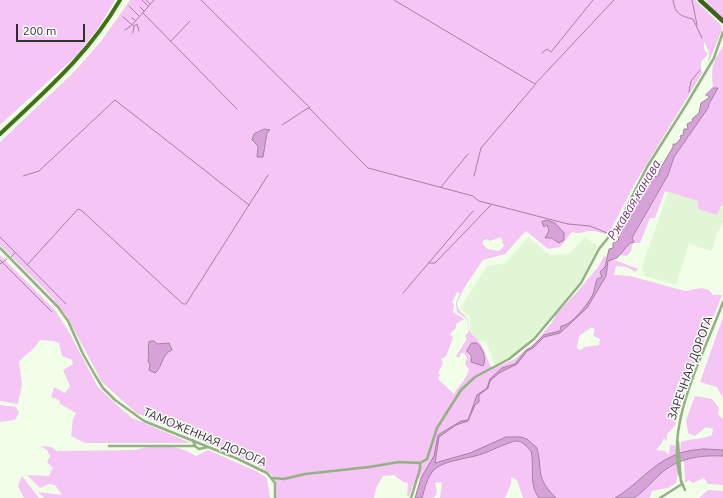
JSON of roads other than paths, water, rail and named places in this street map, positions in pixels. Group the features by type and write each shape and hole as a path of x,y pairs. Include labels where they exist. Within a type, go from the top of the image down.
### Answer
{"highway":[{"path":"703,1 723,21"}],"main road":[{"path":"0,134 86,50 103,28 120,0"}],"street":[{"path":"273,478 284,479 305,474 399,462 420,463 427,459 439,423 461,390 475,377 509,359 530,342 581,283 599,249 616,228 647,167 714,58 723,32"},
{"name":"ТАМОЖЕННАЯ ДОРОГА","path":"0,248 65,316 83,354 105,390 136,417 249,464 273,478 276,490 275,498"},
{"name":"ЗАРЕЧНАЯ ДОРОГА","path":"681,482 678,443 679,422 723,302"},
{"path":"193,440 195,446"},
{"path":"109,446 195,446 201,449 208,447"},
{"path":"411,498 420,469 420,463"},
{"path":"660,498 681,482 685,490"}],"waterway":[{"path":"142,0 148,6"},
{"path":"146,0 150,4"},
{"path":"125,30 132,25 154,0"},
{"path":"201,0 310,108"},
{"path":"394,0 535,84 614,0"},
{"path":"542,53 547,49 551,52 593,0"},
{"path":"673,0 675,8 679,14 693,19 702,38"},
{"path":"692,0 697,25"},
{"path":"129,6 139,16"},
{"path":"140,7 144,11"},
{"path":"143,13 237,109"},
{"path":"123,17 131,24"},
{"path":"171,41 190,21"},
{"path":"132,24 134,26 133,33"},
{"path":"134,26 137,24 139,31"},
{"path":"689,92 691,81 700,70"},
{"path":"474,176 481,148 535,85"},
{"path":"23,176 39,171 115,100 249,205"},
{"name":"Ржавая канава","path":"282,125 308,108 368,168 473,196 479,201 568,224 590,226 607,233"},
{"path":"441,187 468,154"},
{"path":"27,265 78,209 81,210 183,304 186,304 268,175"},
{"path":"429,263 435,263 491,205"},
{"path":"403,293 473,211"},
{"path":"0,237 66,304"},
{"path":"11,257 15,253"},
{"path":"0,264 7,259"},
{"path":"0,260 52,312"}]}
